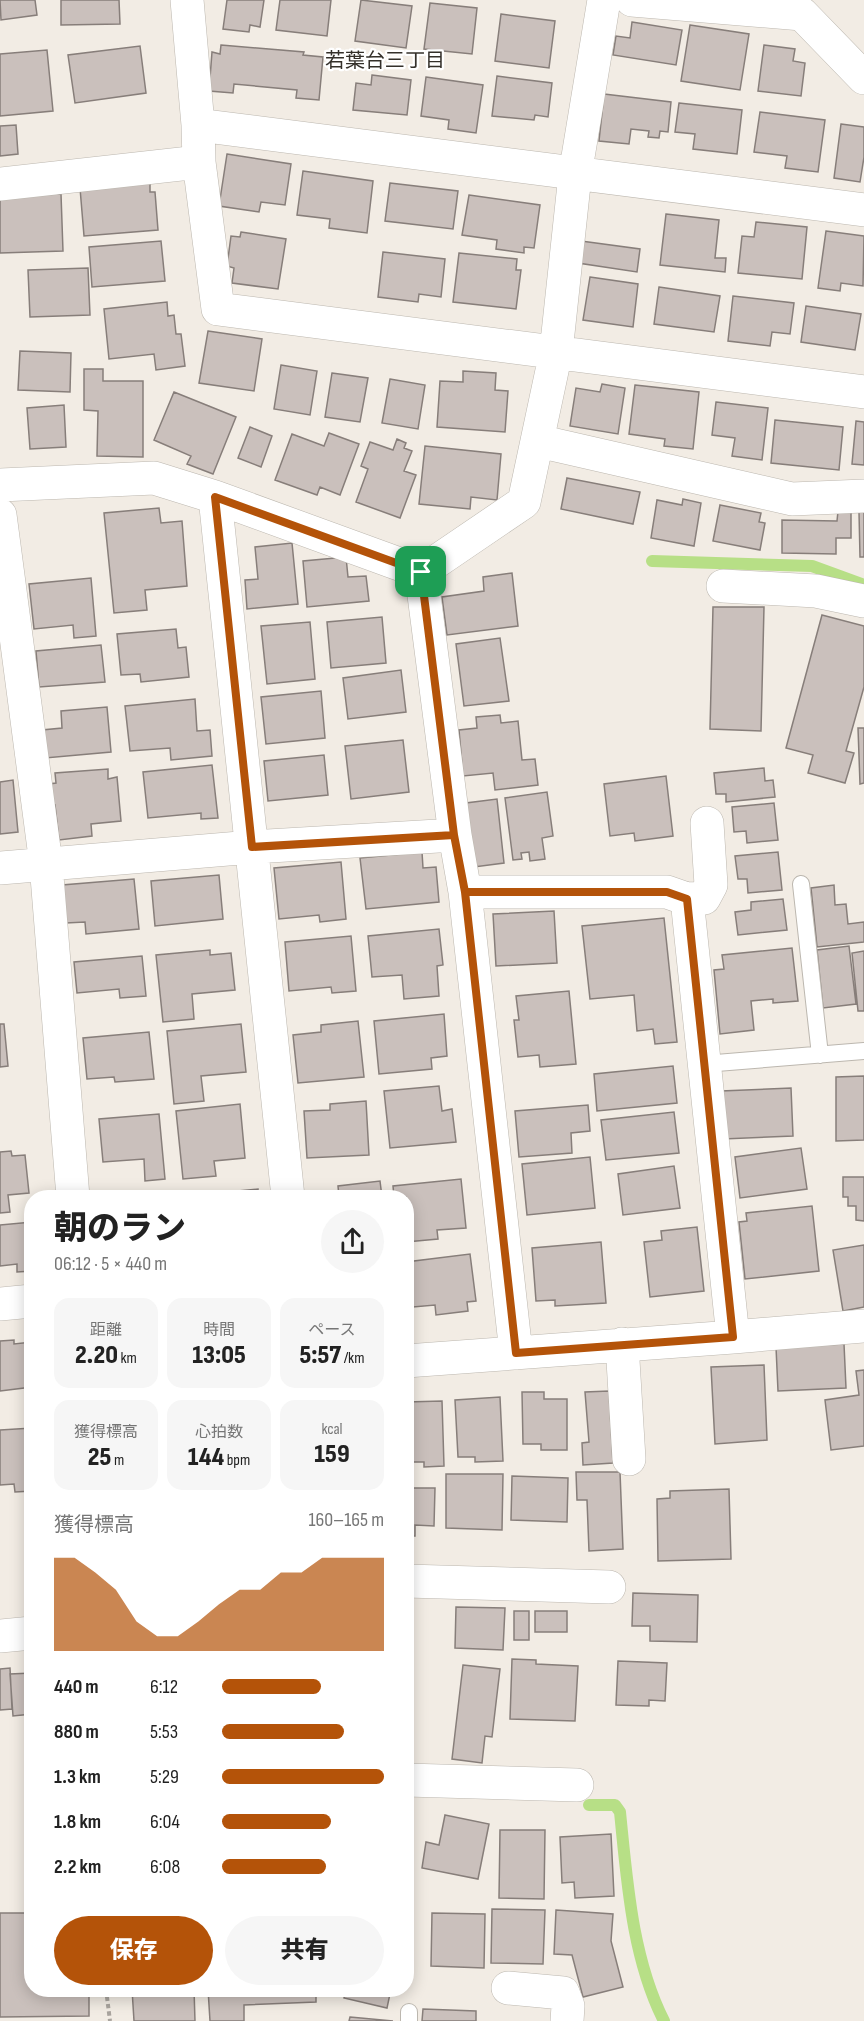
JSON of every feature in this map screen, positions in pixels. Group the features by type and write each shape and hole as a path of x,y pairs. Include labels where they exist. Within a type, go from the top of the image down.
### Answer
{"street":[{"path":"187,0 199,162 218,309 864,392"},
{"path":"421,572 524,502 556,352 575,174 604,0"},
{"path":"632,0 802,7 864,78"},
{"path":"198,125 864,210"},
{"path":"0,184 199,162"},
{"path":"538,441 792,499 864,496"},
{"path":"0,485 154,478 215,497 421,572"},
{"path":"215,497 287,1190"},
{"path":"0,515 45,864 72,1190"},
{"path":"421,572 454,835 465,892 516,1353"},
{"path":"723,586 816,591 864,601"},
{"path":"465,892 667,892 687,899 704,898 711,885 707,823"},
{"path":"0,868 252,847 454,835"},
{"path":"687,899 733,1337"},
{"path":"0,1304 24,1302"},
{"path":"414,1360 864,1326"},
{"path":"622,1344 629,1459"},
{"path":"414,1581 609,1587"},
{"path":"0,1636 24,1634"},
{"path":"414,1780 577,1785"},
{"path":"507,1988 563,1993 568,2006 567,2021"}],"lane":[{"path":"801,884 820,1055"},
{"path":"705,1064 864,1051"}],"path":[{"path":"107,1997 110,2021"}],"building":[{"path":"0,0 35,0 37,15 1,20"},
{"path":"61,0 119,0 120,24 61,25"},
{"path":"227,0 264,0 260,27 250,25 249,32 223,29"},
{"path":"280,0 331,0 327,36 276,30"},
{"path":"361,0 412,6 406,48 355,41"},
{"path":"430,3 477,8 472,54 424,49"},
{"path":"501,14 555,21 549,68 495,61"},
{"path":"632,22 682,30 676,65 613,55 616,36 630,38"},
{"path":"690,25 749,34 740,90 681,81"},
{"path":"221,45 304,52 303,55 323,57 319,100 296,98 297,90 234,84 233,93 209,91 212,52 220,54"},
{"path":"764,45 795,49 793,61 805,63 801,96 758,91"},
{"path":"140,46 146,93 75,103 68,55"},
{"path":"47,50 53,111 0,116 0,54"},
{"path":"372,75 411,80 407,115 353,110 356,83 371,85"},
{"path":"497,76 552,83 548,117 535,115 534,120 492,116"},
{"path":"426,77 483,85 476,133 448,129 449,120 421,116"},
{"path":"604,94 671,102 668,132 660,131 659,138 648,137 649,131 631,129 629,144 599,141"},
{"path":"679,103 742,110 737,154 693,149 695,134 675,132"},
{"path":"760,112 825,120 818,172 785,168 787,156 754,152"},
{"path":"841,124 864,127 864,157 860,182 834,178"},
{"path":"16,125 18,154 0,156 0,126"},
{"path":"227,154 291,164 285,205 261,202 259,212 219,206"},
{"path":"303,171 373,181 367,233 329,228 330,219 297,215"},
{"path":"150,182 150,192 155,192 158,230 84,236 80,188"},
{"path":"390,183 458,191 453,229 385,221"},
{"path":"61,194 63,251 0,253 0,196"},
{"path":"469,195 540,205 534,248 524,247 524,253 496,249 497,240 462,235"},
{"path":"666,214 719,220 715,258 726,258 725,272 660,265"},
{"path":"756,222 807,227 802,279 738,273 742,236 754,237"},
{"path":"826,231 864,236 863,286 841,283 840,291 818,288"},
{"path":"241,232 286,239 278,289 232,283 234,268 227,266 231,236 240,237"},
{"path":"161,241 165,281 92,287 89,247"},
{"path":"581,241 640,249 637,272 578,263"},
{"path":"383,252 445,259 441,297 419,294 418,302 378,297"},
{"path":"459,253 517,259 516,270 521,270 516,309 453,302"},
{"path":"88,268 90,315 30,317 28,270"},
{"path":"590,277 638,284 633,327 583,320"},
{"path":"659,287 720,296 714,332 654,324"},
{"path":"733,296 794,303 790,334 772,332 770,346 728,341"},
{"path":"167,302 168,316 174,315 176,334 181,334 185,366 156,370 154,354 109,359 104,309"},
{"path":"806,306 861,314 855,350 801,342"},
{"path":"208,331 262,339 254,391 199,383"},
{"path":"20,351 71,353 70,392 18,390"},
{"path":"281,365 317,371 310,415 274,409"},
{"path":"84,369 103,369 103,381 143,381 143,457 97,456 98,411 84,410"},
{"path":"463,371 496,373 495,390 508,391 505,432 437,427 440,381 463,382"},
{"path":"332,373 368,378 360,422 325,417"},
{"path":"390,379 425,385 418,429 382,423"},
{"path":"602,384 625,388 618,434 570,426 576,388 600,392"},
{"path":"635,385 699,392 693,449 664,446 665,439 629,434"},
{"path":"174,392 236,417 213,474 187,464 191,456 154,440"},
{"path":"716,402 768,408 762,460 732,456 735,438 712,435"},
{"path":"64,405 66,447 30,449 27,408"},
{"path":"775,420 843,427 839,470 771,463"},
{"path":"856,421 864,422 864,465 852,464"},
{"path":"250,427 272,436 261,467 238,458"},
{"path":"329,433 359,444 340,495 320,487 317,495 275,480 292,434 324,446"},
{"path":"397,439 406,443 404,448 412,451 404,471 416,475 400,518 356,502 368,469 361,466 370,442 393,450"},
{"path":"425,446 501,454 497,500 471,497 470,509 419,504"},
{"path":"567,478 640,492 633,524 561,509"},
{"path":"683,499 701,503 694,546 651,538 657,500 682,505"},
{"path":"720,505 761,513 759,522 765,523 760,550 713,541"},
{"path":"159,508 161,523 182,521 187,586 145,590 147,610 114,613 104,513"},
{"path":"838,511 851,512 851,538 836,538 836,554 782,553 782,520 837,521"},
{"path":"859,512 864,512 864,557 860,557"},
{"path":"292,543 298,604 247,609 245,580 258,579 255,547"},
{"path":"346,557 348,577 366,576 369,601 307,607 303,561"},
{"path":"512,573 518,626 447,635 442,597 484,591 483,577"},
{"path":"91,578 96,636 74,638 73,625 34,629 29,584"},
{"path":"713,607 764,607 761,731 710,729"},
{"path":"822,615 864,626 864,687 846,751 854,753 845,783 808,773 813,755 786,748"},
{"path":"382,617 386,663 331,668 327,622"},
{"path":"310,622 315,679 267,684 261,626"},
{"path":"176,629 178,648 186,647 189,677 141,682 140,674 121,675 117,634"},
{"path":"500,638 509,701 464,706 456,644"},
{"path":"101,645 105,682 39,687 36,651"},
{"path":"401,670 406,712 348,719 343,678"},
{"path":"321,691 325,738 266,744 261,697"},
{"path":"195,699 197,731 210,730 212,756 171,760 170,748 130,751 125,706"},
{"path":"107,707 111,752 45,758 42,730 62,728 61,711"},
{"path":"500,715 501,723 518,721 522,760 535,759 538,785 495,790 493,773 463,776 459,730 477,728 476,717"},
{"path":"858,728 864,728 864,783 860,784"},
{"path":"403,740 409,792 351,799 345,746"},
{"path":"324,755 328,795 268,801 264,761"},
{"path":"212,765 218,818 201,819 201,813 148,818 143,772"},
{"path":"764,768 765,781 773,780 775,797 726,802 726,794 716,794 714,773"},
{"path":"108,769 108,779 117,777 121,821 91,824 92,836 59,840 55,805 51,806 49,784 56,783 55,773"},
{"path":"666,776 673,836 635,841 634,833 610,836 604,784"},
{"path":"13,780 18,832 0,834 0,782"},
{"path":"547,792 553,836 542,838 545,859 530,861 529,852 521,853 522,859 513,860 505,798"},
{"path":"497,799 504,863 474,867 466,803"},
{"path":"774,803 778,840 747,843 746,831 734,832 732,807"},
{"path":"422,852 423,868 436,867 439,902 366,909 360,858"},
{"path":"778,852 782,890 748,893 747,879 738,879 735,856"},
{"path":"341,862 346,919 320,922 319,915 279,919 274,868"},
{"path":"219,875 223,919 155,926 151,881"},
{"path":"134,879 139,929 86,934 85,922 66,923 62,885"},
{"path":"834,885 835,905 846,904 848,924 864,922 864,942 817,947 811,888"},
{"path":"783,899 787,930 738,935 735,912 751,910 751,902"},
{"path":"554,911 557,963 496,966 493,914"},
{"path":"664,918 677,1042 655,1044 653,1029 637,1031 634,995 590,999 582,926"},
{"path":"439,929 443,965 437,966 439,996 404,999 402,975 372,977 368,936"},
{"path":"351,936 356,991 332,993 331,987 289,991 285,942"},
{"path":"849,946 856,1004 823,1008 817,950"},
{"path":"792,948 798,1001 773,1003 773,999 751,1001 754,1030 720,1034 714,970 724,969 722,955"},
{"path":"210,950 210,955 231,953 235,990 192,994 194,1019 163,1022 156,955"},
{"path":"864,951 864,1011 858,1011 852,953"},
{"path":"142,956 146,996 120,998 119,989 77,993 74,962"},
{"path":"569,991 576,1064 540,1067 539,1055 518,1057 514,1020 519,1020 516,996"},
{"path":"444,1014 447,1056 431,1058 432,1069 379,1074 374,1021"},
{"path":"358,1021 364,1077 298,1083 293,1035 321,1032 321,1025"},
{"path":"0,1024 4,1024 8,1066 0,1067"},
{"path":"241,1024 246,1072 201,1076 204,1101 174,1104 167,1031"},
{"path":"149,1032 154,1079 115,1082 114,1077 87,1079 83,1038"},
{"path":"673,1066 677,1103 597,1111 594,1074"},
{"path":"864,1076 864,1140 836,1141 836,1077"},
{"path":"439,1086 442,1111 452,1109 456,1142 390,1148 384,1091"},
{"path":"791,1088 793,1136 723,1139 721,1091"},
{"path":"366,1101 369,1155 307,1158 304,1111 330,1110 330,1104"},
{"path":"240,1104 245,1158 214,1161 216,1176 183,1179 176,1111"},
{"path":"588,1105 590,1131 571,1133 572,1153 519,1157 515,1111"},
{"path":"674,1112 679,1153 606,1160 601,1120"},
{"path":"159,1114 165,1179 145,1181 144,1159 103,1162 99,1119"},
{"path":"801,1148 807,1189 740,1198 735,1157"},
{"path":"11,1151 12,1156 25,1155 29,1190 24,1190 24,1193 8,1195 10,1212 0,1213 0,1152"},
{"path":"590,1157 595,1208 527,1215 522,1164"},
{"path":"674,1166 680,1208 623,1215 618,1174"},
{"path":"843,1177 864,1177 864,1221 856,1220 856,1206 848,1206 848,1197 843,1197"},
{"path":"461,1179 466,1228 437,1230 438,1239 414,1241 414,1190 393,1190 393,1186"},
{"path":"380,1181 381,1190 338,1190 338,1186"},
{"path":"812,1206 819,1271 745,1279 739,1222 747,1221 746,1213"},
{"path":"24,1223 24,1272 17,1272 17,1264 0,1266 0,1225"},
{"path":"697,1227 704,1291 650,1297 644,1242 662,1240 661,1231"},
{"path":"601,1242 606,1303 555,1306 555,1300 536,1301 532,1248"},
{"path":"864,1245 864,1307 843,1311 833,1250"},
{"path":"470,1254 476,1301 467,1302 468,1311 436,1315 435,1305 414,1307 414,1261"},
{"path":"14,1340 14,1344 24,1343 24,1388 0,1391 0,1341"},
{"path":"844,1344 846,1388 778,1391 776,1347"},
{"path":"764,1365 767,1440 715,1444 711,1367"},
{"path":"864,1370 864,1446 831,1450 825,1400 859,1395 856,1371"},
{"path":"609,1391 613,1463 583,1465 582,1443 589,1442 585,1392"},
{"path":"522,1392 544,1392 544,1399 567,1399 567,1450 541,1450 541,1444 523,1444"},
{"path":"500,1397 503,1461 475,1462 475,1457 458,1457 455,1400"},
{"path":"442,1401 444,1466 424,1467 424,1462 414,1462 414,1402"},
{"path":"24,1428 24,1491 15,1492 14,1484 0,1485 0,1430"},
{"path":"576,1472 620,1472 623,1549 589,1551 587,1500 577,1500"},
{"path":"446,1474 503,1474 502,1530 446,1528"},
{"path":"512,1476 568,1478 567,1522 511,1520"},
{"path":"414,1488 435,1488 434,1526 415,1525 415,1536"},
{"path":"729,1489 731,1559 658,1561 657,1499 670,1498 670,1491"},
{"path":"633,1593 698,1595 697,1642 650,1641 650,1626 632,1626"},
{"path":"456,1607 505,1608 503,1650 455,1648"},
{"path":"514,1611 529,1611 529,1640 514,1640"},
{"path":"535,1611 567,1611 567,1632 535,1632"},
{"path":"512,1659 536,1660 536,1664 578,1666 575,1721 510,1719"},
{"path":"618,1661 667,1663 665,1701 649,1700 649,1706 616,1705"},
{"path":"463,1665 500,1669 492,1737 485,1736 482,1763 452,1759"},
{"path":"10,1668 12,1709 0,1710 0,1669"},
{"path":"24,1673 24,1715 13,1716 10,1674"},
{"path":"445,1815 489,1824 478,1879 422,1868 426,1842 439,1845"},
{"path":"500,1830 545,1830 544,1899 499,1898"},
{"path":"611,1834 614,1896 575,1898 574,1882 562,1883 560,1837"},
{"path":"492,1909 545,1910 543,1964 491,1963"},
{"path":"556,1910 613,1914 611,1941 623,1987 583,1997 572,1955 554,1954"},
{"path":"0,1913 24,1913 24,1997 89,1997 89,2016 0,2017"},
{"path":"432,1913 485,1914 484,1968 431,1966"},
{"path":"132,1997 194,1997 195,2021 134,2021"},
{"path":"208,1997 316,1997 316,2002 244,2005 244,2021 210,2021"},
{"path":"344,1997 389,1997 387,2008"},
{"path":"423,2009 476,2011 476,2021 422,2021"},
{"path":"350,2017 393,2021 349,2021"}],"waterway":[{"path":"652,561 812,566 864,585"},
{"path":"589,1805 615,1805 620,1812 629,1892 638,1945 653,1997 664,2021"}],"district":[{"name":"若葉台三丁目","path":"385,61"}],"route":[{"path":"421,572 215,497 252,847 454,835 465,892 516,1353 733,1337 687,899 667,892 465,892 454,835 421,572"}]}
